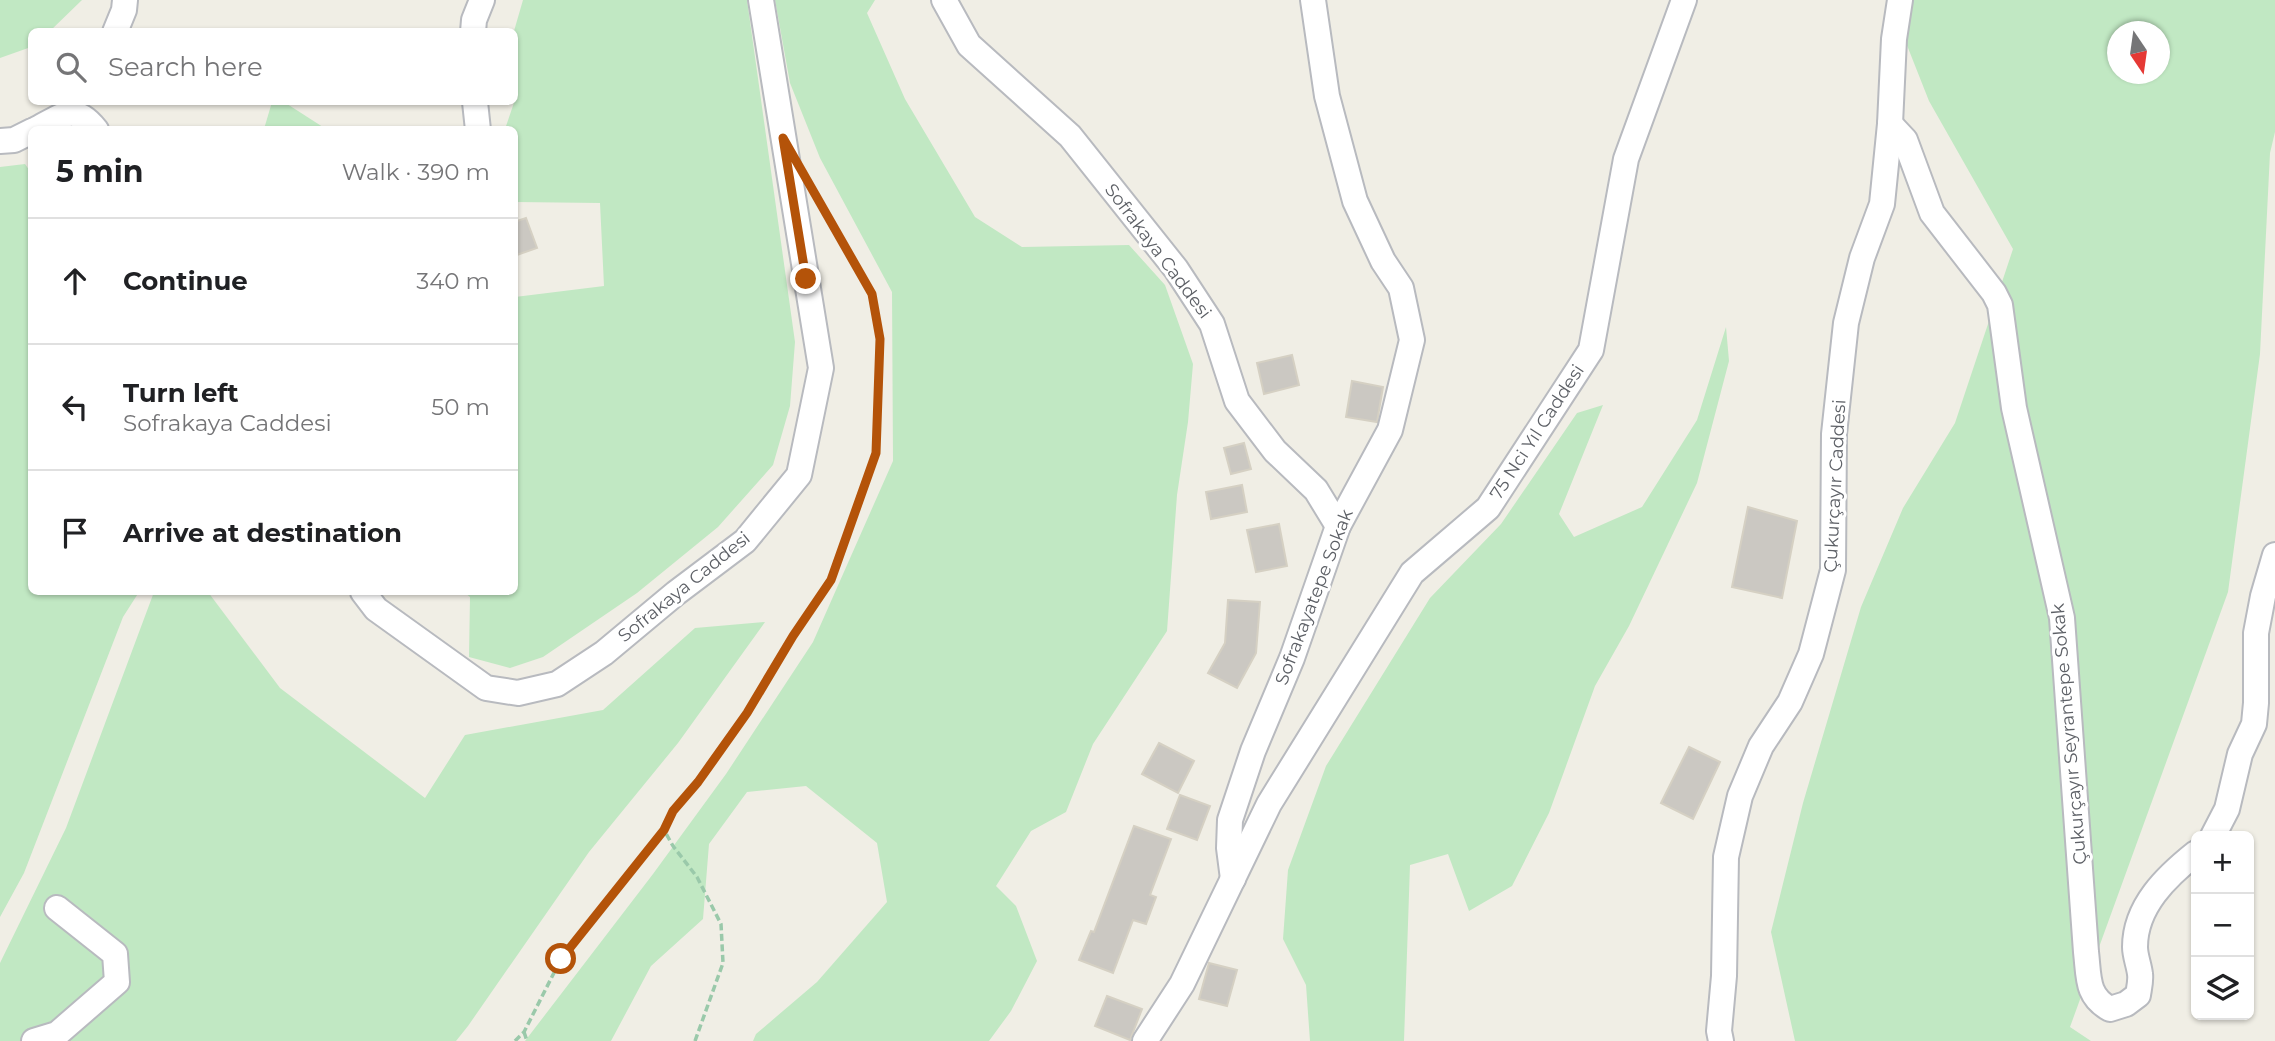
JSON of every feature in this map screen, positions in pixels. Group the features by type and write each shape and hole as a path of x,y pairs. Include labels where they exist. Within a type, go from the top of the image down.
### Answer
{"street":[{"path":"117,28 125,0"},
{"path":"473,28 482,0"},
{"name":"Sofrakaya Caddesi","path":"365,595 376,609 486,688 518,693 557,684 604,653 676,593 745,541 799,475 821,368 761,0"},
{"name":"Sofrakaya Caddesi","path":"944,0 969,45 1070,136 1176,269 1212,324 1237,401 1275,451 1315,490 1338,526"},
{"name":"Sofrakayatepe Sokak","path":"1233,879 1229,848 1230,820 1253,751 1292,658 1338,526 1390,430 1412,340 1401,288 1383,261 1355,201 1327,96 1313,0"},
{"name":"75 Nci Yıl Caddesi","path":"1144,1041 1182,984 1269,804 1412,573 1488,508 1591,350 1626,159 1684,0"},
{"name":"Çukurçayır Caddesi","path":"1721,1041 1719,1031 1724,975 1726,857 1740,796 1761,746 1790,702 1811,654 1833,570 1834,434 1846,323 1862,257 1882,204 1890,124 1894,39 1900,0"},
{"path":"475,105 478,126"},
{"path":"40,126 72,107 86,116 93,126"},
{"name":"Çukurçayır Seyrantepe Sokak","path":"1890,124 1905,140 1932,212 2000,304 2014,408 2062,618 2086,952 2091,989 2097,1002 2110,1009 2126,1004 2138,995 2140,977 2135,948 2148,900 2191,857"},
{"path":"0,141 14,140 28,133"},
{"path":"2216,831 2227,809 2240,754 2253,724 2256,703 2256,633 2275,555"},
{"path":"34,1041 57,1034 117,982 115,954 57,908"}],"path":[{"path":"515,1041 524,1032 561,959 664,830 673,811 698,782 747,713 793,636 831,580 876,453 880,339 872,294 810,186"},
{"path":"664,830 697,877 720,924 723,963 695,1041"},
{"path":"524,1032 527,1041"}],"green space":[{"path":"0,0 82,0 53,28 28,28 28,48 0,58"},
{"path":"523,0 747,0 795,342 790,406 773,465 718,527 637,593 543,657 510,668 469,657 470,597 468,595 518,595 518,297 604,286 600,203 518,202 518,126 506,126 513,105 518,105 518,28 515,28"},
{"path":"775,0 875,0 867,13 905,99 975,217 1022,247 1129,245 1165,285 1193,364 1177,495 1167,631 1093,744 1066,812 1031,831 996,886 1016,906 1037,961 1011,1011 989,1041 753,1041 756,1034 817,982 887,902 877,843 806,786 747,792 709,844 703,919 651,966 611,1041 525,1041 726,774 813,642 893,461 892,292 820,158 790,83"},
{"path":"1903,0 2275,0 2275,132 2270,153 2260,354 2228,592 2070,1027 2091,1041 1795,1041 1771,932 1803,803 1861,607 1903,508 1955,423 2013,249 1929,101 1897,20"},
{"path":"271,105 289,105 321,126 265,126"},
{"path":"25,164 28,168 28,595 137,595 123,617 24,873 0,917 0,167"},
{"path":"1726,327 1729,361 1697,483 1629,626 1595,686 1549,813 1512,886 1469,911 1448,854 1410,865 1404,1041 1310,1041 1306,985 1283,939 1288,870 1326,766 1430,598 1501,524 1577,413 1603,405 1559,514 1574,537 1642,507 1697,420"},
{"path":"153,595 210,595 280,688 425,798 465,735 603,710 695,628 765,622 678,743 589,852 456,1041 0,1041 0,963 66,828"}],"building":[{"path":"526,218 537,248 518,255 518,221"},
{"path":"1292,355 1299,385 1264,394 1257,363"},
{"path":"1352,381 1383,387 1377,422 1346,417"},
{"path":"1244,443 1251,469 1231,474 1224,448"},
{"path":"1242,485 1247,512 1211,519 1206,492"},
{"path":"1748,507 1797,521 1782,598 1732,587"},
{"path":"1279,524 1287,566 1256,572 1247,530"},
{"path":"1228,600 1260,602 1256,653 1237,688 1208,673 1225,643"},
{"path":"1159,743 1194,761 1178,793 1142,774"},
{"path":"1689,747 1720,762 1693,819 1661,803"},
{"path":"1180,795 1210,806 1197,840 1167,829"},
{"path":"1134,826 1171,839 1150,895 1156,897 1146,924 1133,920 1113,973 1079,960 1091,931 1094,932"},
{"path":"1209,963 1237,970 1227,1006 1199,999"},
{"path":"1107,996 1142,1009 1130,1040 1095,1026"}],"route":[{"path":"561,959 664,830 673,811 698,782 747,713 793,636 831,580 876,453 880,339 872,294 783,138 806,279"}]}
